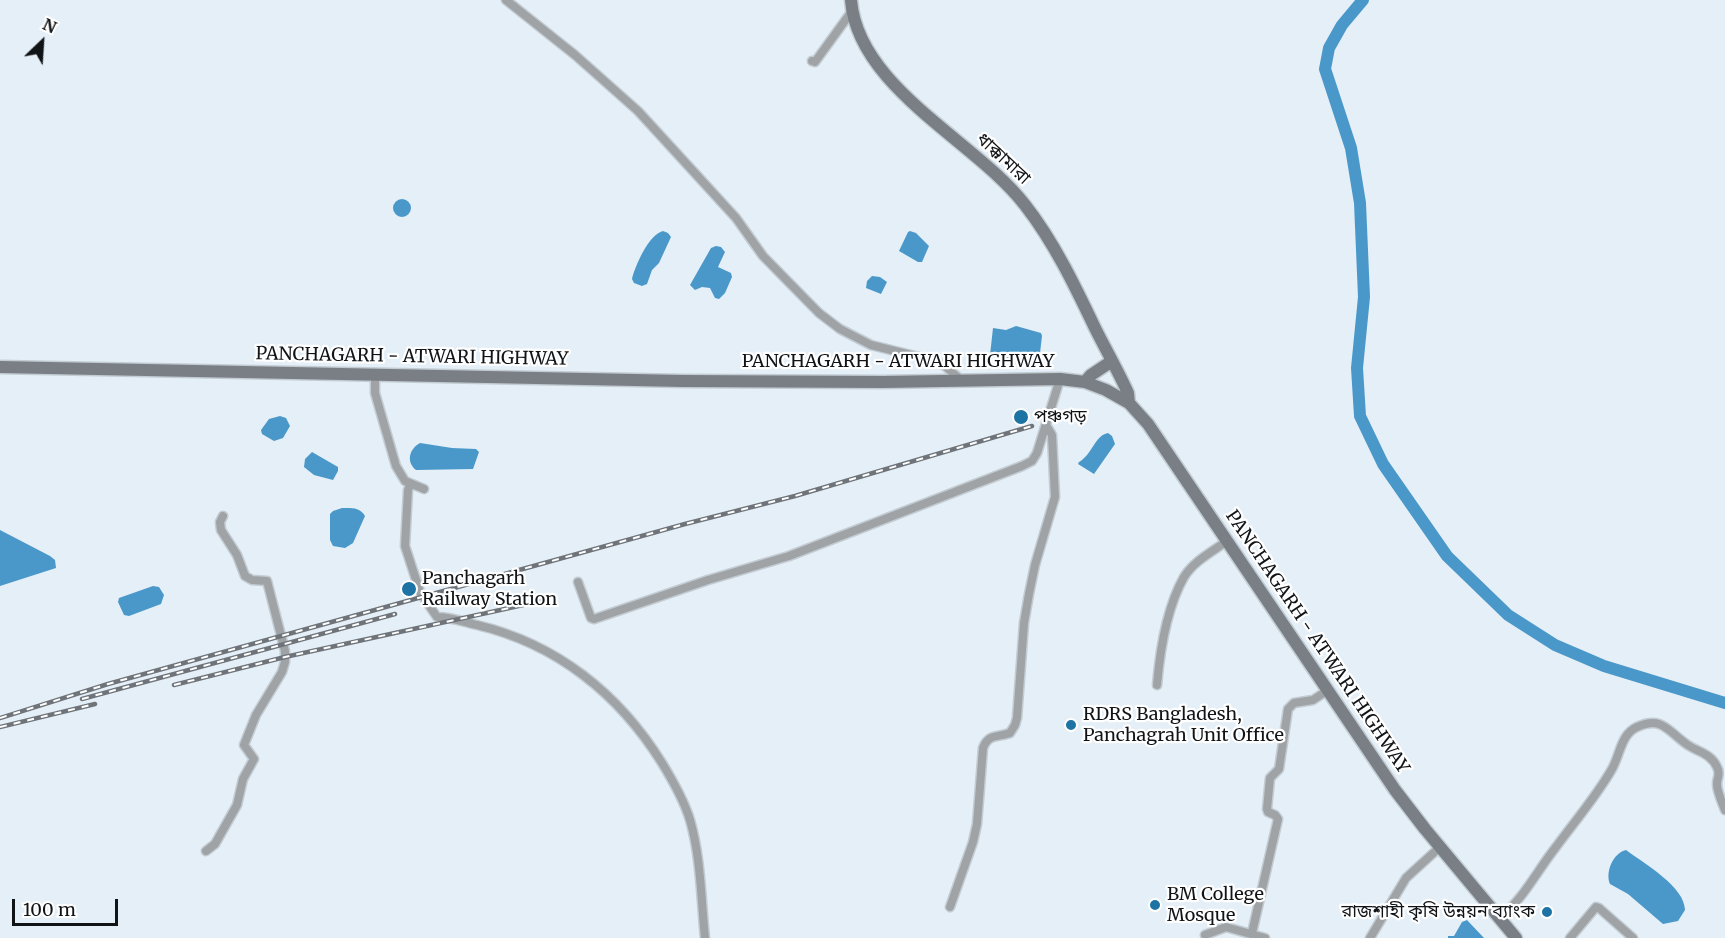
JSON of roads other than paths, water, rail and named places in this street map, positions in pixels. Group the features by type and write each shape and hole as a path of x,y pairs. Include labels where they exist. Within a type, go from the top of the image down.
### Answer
{"main road":[{"name":"ধাক্কামারা","path":"851,5 863,41 893,83 939,126 996,173 1025,205 1054,248 1128,393 1129,404"},
{"path":"1084,382 1112,361"},
{"name":"PANCHAGARH - ATWARI HIGHWAY","path":"0,367 683,381 883,382 1060,379 1084,382 1106,390 1129,404 1150,427 1395,790 1516,938"}],"street":[{"path":"506,0 575,55 638,111 736,218 759,251 819,313 840,329 871,345 935,361 945,366 961,380"},
{"path":"812,62 815,62 824,51 851,5"},
{"path":"375,374 375,393 396,466 401,476 410,485 424,489"},
{"path":"578,582 591,618 594,619 708,580 789,556 1022,466 1035,457 1060,379"},
{"path":"950,907 974,842 983,748 990,738 1010,732 1017,718 1024,623 1035,565 1055,497 1052,435 1046,426"},
{"path":"410,485 405,546 420,592 437,617 502,632 538,646 568,663 620,708 653,750 675,786 690,820 698,859 705,938"},
{"path":"206,851 215,844 240,797 243,779 254,759 244,745 256,716 282,672 286,655 267,581 252,580 245,576 232,543 221,530 220,522 223,516"},
{"path":"1157,685 1170,607 1175,594 1192,568 1227,541"},
{"path":"1252,933 1278,819 1267,809 1269,783 1270,778 1279,769 1288,709 1294,703 1313,700 1328,690"},
{"path":"1500,918 1517,903 1557,845 1586,810 1614,766 1626,736 1636,728 1654,723 1666,726 1682,742 1703,752 1714,761 1719,769 1717,784 1725,810"},
{"path":"1370,938 1406,878 1440,847"},
{"path":"1570,938 1596,907 1633,938"},
{"path":"1205,935 1226,927 1265,938"}],"water":[{"path":"402,199 408,202 411,208 408,214 402,217 396,214 393,208 396,202"},
{"path":"663,231 671,237 659,263 652,270 647,284 642,286 634,283 632,279 643,251 658,233"},
{"path":"910,231 916,233 929,246 922,262 899,251"},
{"path":"721,247 725,252 718,267 731,273 732,277 725,293 719,299 715,298 710,288 702,287 695,290 690,285 711,248"},
{"path":"872,276 880,277 887,282 881,294 866,288 867,281"},
{"path":"1016,326 1041,333 1040,353 1037,355 1023,353 1008,360 990,355 993,328 1006,330"},
{"path":"280,416 286,418 290,426 283,438 274,441 262,434 261,430 269,419"},
{"path":"1108,433 1115,444 1094,474 1078,464 1100,438"},
{"path":"420,443 476,449 479,452 473,469 416,470 411,463 410,456 413,449"},
{"path":"312,452 338,467 333,480 314,475 304,467 305,459"},
{"path":"342,508 358,510 365,516 353,543 345,548 333,546 330,540 330,514"},
{"path":"0,530 50,556 55,560 56,568 0,586"},
{"path":"153,586 159,587 164,595 161,604 129,616 124,615 118,602 119,598"},
{"path":"1626,850 1663,877 1678,893 1685,910 1678,921 1663,924 1628,894 1610,884 1611,864 1617,855"},
{"path":"1467,920 1484,938 1448,938 1448,936 1454,936 1462,922"}],"waterway":[{"path":"1363,0 1342,25 1329,48 1325,69 1351,148 1360,203 1364,297 1357,368 1360,416 1383,464 1447,556 1508,615 1555,645 1604,666 1725,703"}],"railway":[{"path":"0,718 108,684 685,524 795,496 1032,426"},
{"path":"174,685 285,657 546,600"},
{"path":"82,699 395,614"},
{"path":"0,727 95,704"}],"place":[{"name":"পঞ্চগড়","path":"1021,417"},
{"name":"Panchagarh Railway Station","path":"409,589"},
{"name":"RDRS Bangladesh, Panchagrah Unit Office","path":"1071,725"},
{"name":"BM College Mosque","path":"1155,905"},
{"name":"রাজশাহী কৃষি উন্নয়ন ব্যাংক","path":"1547,912"}]}
